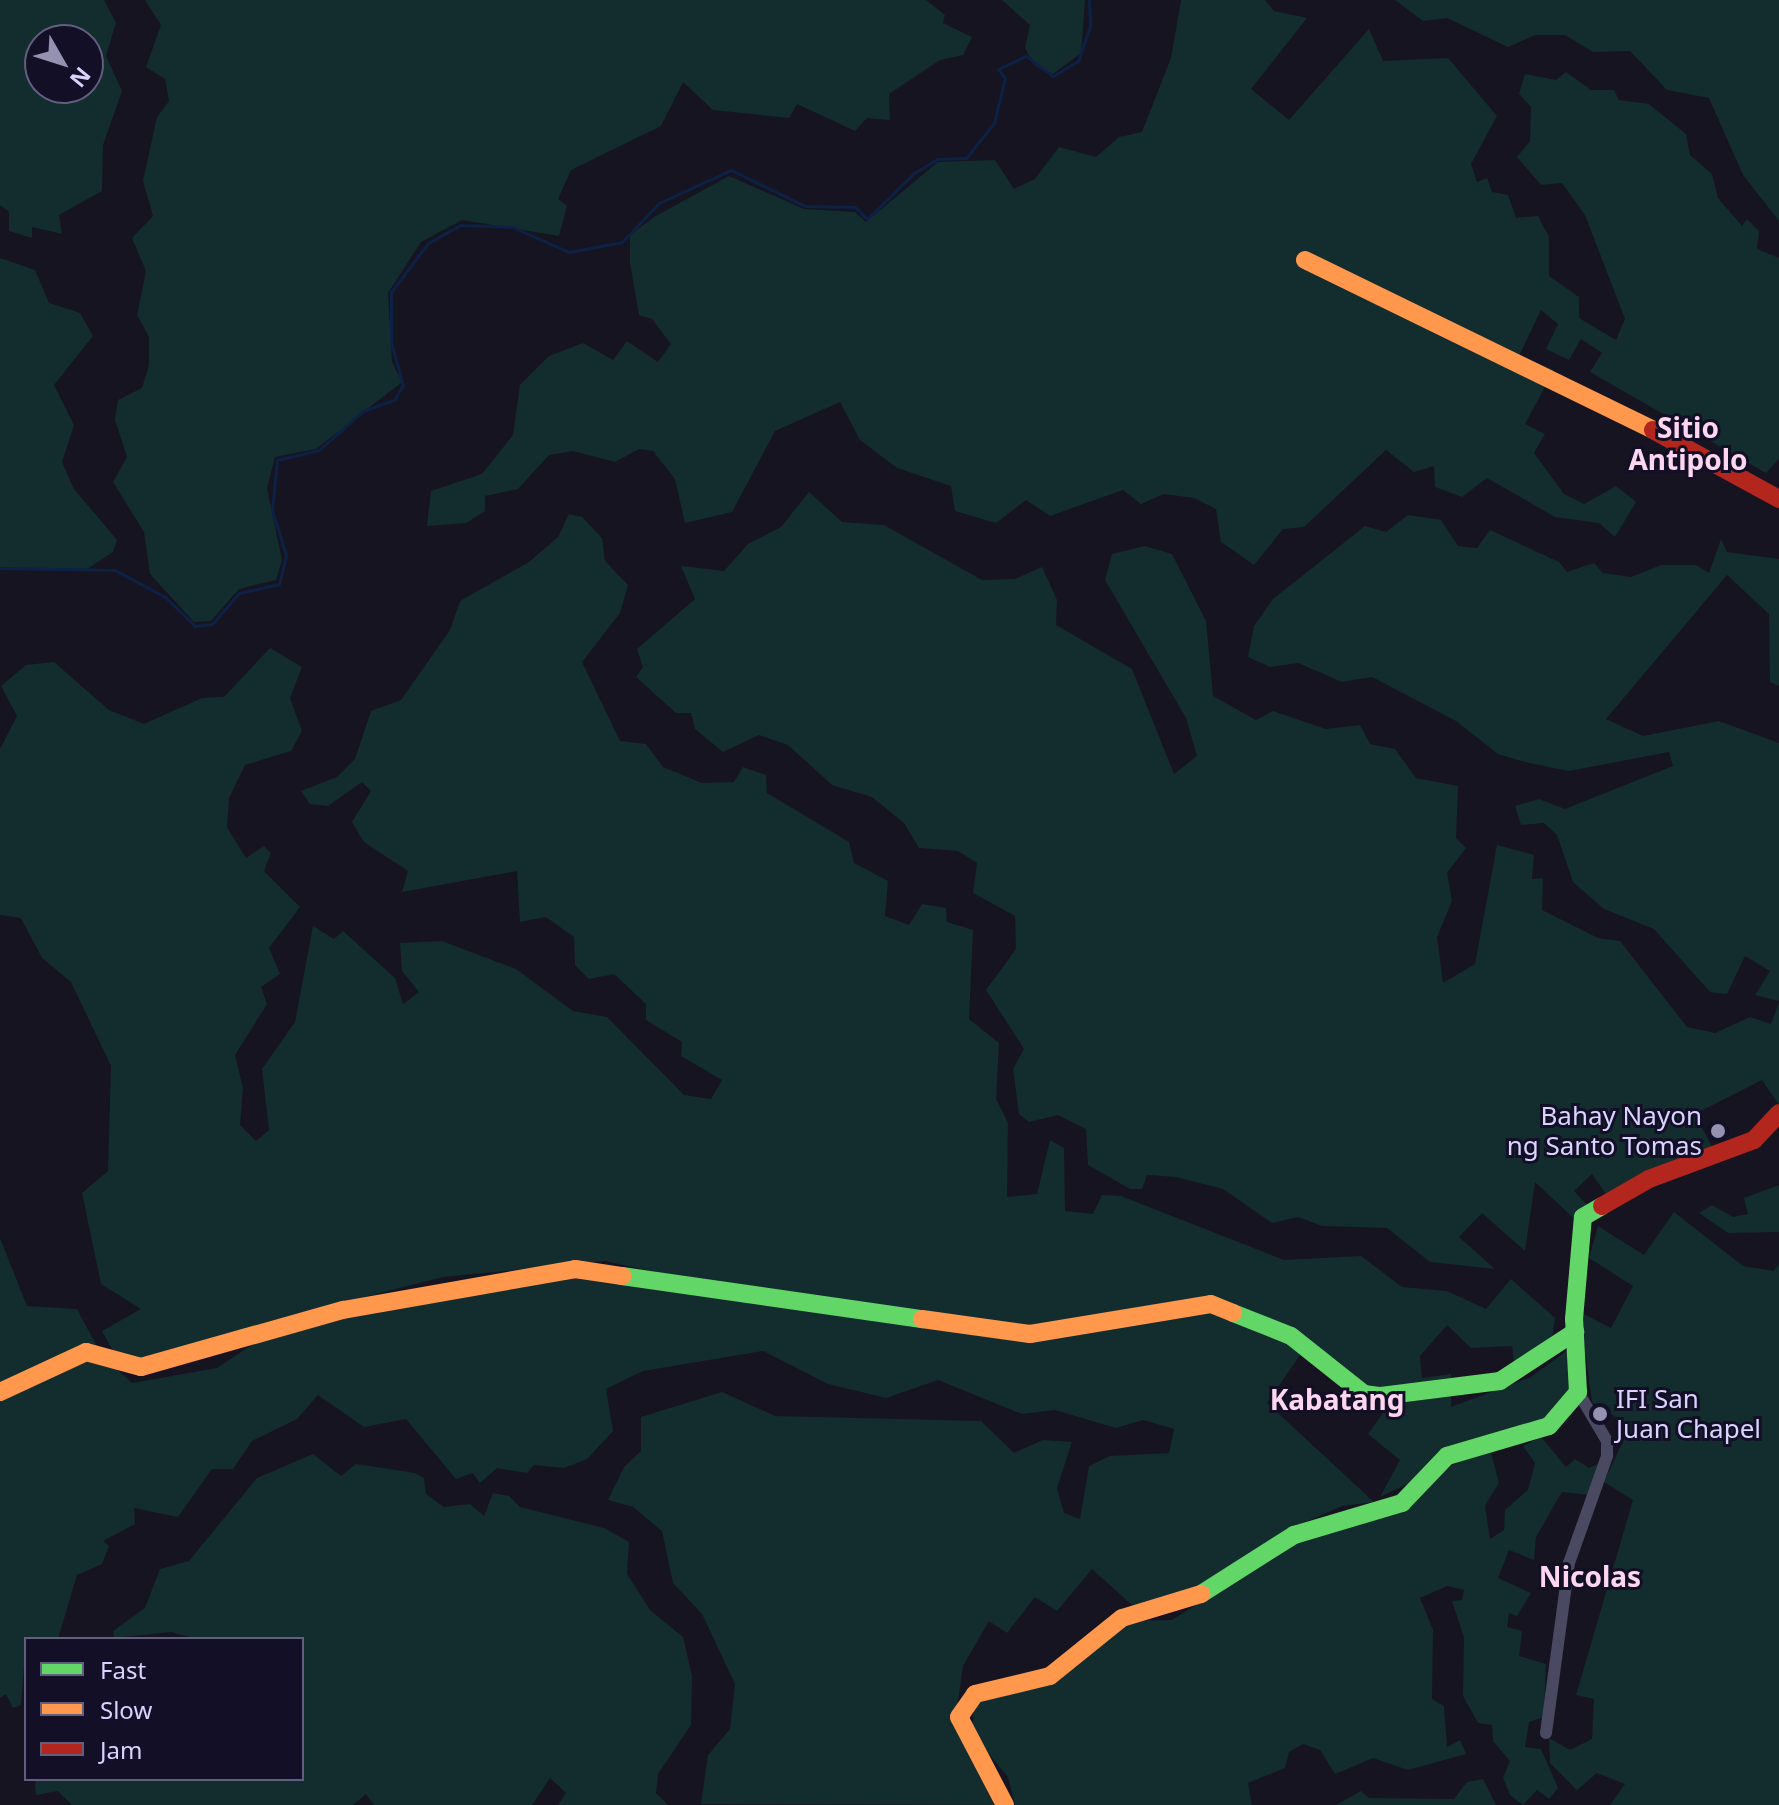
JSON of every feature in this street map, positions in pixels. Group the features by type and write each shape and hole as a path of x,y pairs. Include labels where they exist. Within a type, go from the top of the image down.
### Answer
{"street":[{"path":"1305,260 1593,397 1779,499"},
{"path":"1546,1733 1569,1563 1607,1456 1607,1441 1578,1392 1575,1332 1583,1217 1649,1179 1754,1140 1779,1113"},
{"path":"0,1392 86,1352 132,1367 156,1365 343,1310 575,1269 1030,1334 1211,1304 1291,1336 1364,1394 1381,1396 1500,1381 1575,1332"},
{"path":"1005,1805 959,1717 975,1694 1050,1676 1122,1618 1163,1611 1205,1592 1294,1535 1402,1503 1447,1456 1532,1435 1578,1392"}],"green space":[{"path":"0,0 104,0 116,23 106,56 122,91 103,145 102,191 59,215 62,234 32,227 32,238 9,231 9,212 0,205"},
{"path":"145,0 926,0 945,15 943,23 972,37 963,55 940,60 889,94 890,120 867,118 855,131 797,104 789,118 713,110 683,82 661,126 571,170 558,199 567,206 559,236 462,220 421,242 388,293 392,362 402,382 316,449 275,457 267,488 282,560 276,580 239,589 211,621 194,622 150,574 144,532 113,482 127,457 115,420 118,400 142,388 149,365 149,337 137,315 146,271 132,238 153,216 143,181 157,117 169,101 165,79 146,67 161,25"},
{"path":"1002,0 1085,0 1081,53 1053,74 1035,66 1025,48 1030,25"},
{"path":"1181,0 1265,0 1274,11 1307,18 1251,89 1289,120 1369,29 1383,61 1448,58 1497,116 1471,164 1477,182 1487,178 1492,192 1508,195 1516,218 1538,216 1549,237 1549,276 1579,297 1579,318 1616,340 1625,319 1585,215 1562,183 1541,185 1517,157 1530,141 1531,107 1519,94 1525,74 1556,80 1566,72 1591,90 1614,90 1619,100 1649,104 1686,134 1690,155 1712,174 1718,198 1742,226 1747,219 1759,231 1757,249 1779,258 1779,459 1766,473 1590,372 1602,353 1581,339 1569,360 1546,349 1558,324 1541,310 1519,356 1554,370 1525,424 1545,434 1534,453 1564,494 1584,504 1616,486 1636,502 1615,537 1599,523 1555,517 1487,478 1462,497 1435,487 1434,466 1414,472 1386,450 1304,527 1283,529 1254,565 1221,542 1216,509 1194,498 1164,494 1141,504 1123,490 1050,516 1026,500 996,523 955,511 951,486 897,468 860,440 840,402 775,431 732,512 685,523 675,479 653,451 639,449 615,462 573,451 549,455 518,489 485,496 485,511 466,523 427,526 431,491 482,474 513,435 520,385 549,356 583,343 613,360 627,341 658,362 671,344 652,319 639,315 630,263 630,235 654,217 729,176 804,209 855,212 866,222 938,162 995,160 1014,189 1035,179 1059,147 1096,157 1119,137 1142,132 1171,58"},
{"path":"1395,0 1779,0 1779,221 1743,175 1709,98 1667,90 1630,51 1593,52 1565,35 1535,35 1508,47 1447,18 1423,21"},
{"path":"0,258 35,270 49,303 80,313 93,336 54,385 74,425 62,462 74,489 117,540 113,552 84,571 0,568"},
{"path":"809,492 842,522 884,525 982,580 1015,579 1042,567 1057,600 1056,625 1132,669 1174,774 1197,756 1186,718 1105,580 1112,554 1145,546 1172,554 1206,621 1213,696 1256,720 1273,711 1326,729 1360,725 1370,744 1395,749 1416,778 1458,786 1456,838 1466,848 1447,873 1452,901 1437,937 1443,983 1475,964 1497,845 1534,855 1532,879 1543,878 1542,910 1598,938 1620,941 1687,1027 1715,1033 1750,1017 1771,1024 1779,1003 1779,1105 1762,1080 1695,1114 1713,1149 1606,1194 1592,1174 1574,1191 1590,1208 1582,1226 1535,1182 1525,1251 1482,1213 1459,1237 1495,1269 1430,1262 1387,1228 1322,1226 1298,1217 1272,1223 1223,1189 1176,1177 1147,1175 1142,1189 1130,1189 1088,1165 1086,1129 1058,1115 1029,1122 1019,1114 1013,1069 1024,1049 986,990 1016,949 1015,916 973,893 977,863 958,851 919,848 904,823 872,797 832,785 788,745 759,735 723,752 695,729 691,713 676,713 636,677 643,667 637,649 695,599 681,566 724,571 748,544 781,527"},
{"path":"569,514 582,517 602,538 605,561 628,585 620,613 582,662 620,741 646,744 663,767 702,783 734,782 743,767 766,775 767,793 849,842 854,863 888,881 885,916 909,925 922,904 946,908 947,922 973,930 969,1019 999,1043 996,1099 1008,1123 1007,1197 1037,1194 1050,1140 1064,1148 1065,1211 1093,1214 1102,1195 1121,1196 1284,1260 1361,1256 1402,1287 1447,1291 1486,1309 1511,1279 1555,1318 1552,1338 1515,1370 1512,1346 1471,1348 1447,1325 1420,1356 1422,1378 1451,1374 1451,1407 1529,1378 1568,1350 1570,1396 1544,1420 1380,1497 1400,1460 1368,1434 1388,1406 1309,1342 1267,1403 1374,1502 1342,1506 1301,1524 1171,1602 1133,1606 1092,1569 1057,1611 1035,1597 1007,1633 989,1621 963,1666 957,1708 999,1805 701,1804 708,1755 730,1729 735,1684 702,1614 673,1583 662,1531 633,1507 608,1500 624,1467 641,1451 641,1417 722,1392 775,1416 981,1421 1014,1453 1043,1440 1072,1442 1057,1488 1064,1513 1080,1519 1089,1466 1110,1456 1169,1453 1174,1429 1143,1420 1116,1428 1055,1410 1022,1414 938,1380 886,1398 828,1384 763,1351 643,1371 606,1389 613,1431 587,1459 564,1468 534,1465 527,1473 497,1468 480,1483 473,1473 456,1479 406,1419 364,1427 318,1395 297,1419 252,1441 233,1469 212,1469 178,1517 134,1508 135,1524 103,1541 109,1546 102,1564 77,1575 59,1637 24,1637 21,1705 13,1708 6,1694 0,1698 0,1238 27,1306 77,1309 102,1356 132,1383 217,1368 259,1340 501,1279 660,1273 605,1261 443,1277 262,1323 158,1362 117,1358 102,1331 141,1309 101,1284 82,1193 108,1171 111,1066 71,982 42,958 21,918 0,915 0,749 17,716 1,686 26,665 54,662 109,710 144,724 202,698 224,697 270,648 302,667 290,698 302,731 291,751 245,765 229,798 227,827 246,858 264,846 271,853 264,871 300,907 269,948 280,974 261,987 267,1004 235,1055 243,1088 240,1125 256,1141 269,1130 262,1069 295,1022 313,926 334,939 343,931 395,978 403,1004 419,992 402,971 400,943 442,941 516,969 573,1011 607,1017 684,1095 711,1099 722,1080 681,1056 682,1042 646,1020 646,1004 614,974 589,979 575,965 574,937 546,917 520,922 517,871 402,892 408,871 364,842 352,822 371,791 362,782 328,806 310,804 301,791 337,777 355,759 371,711 401,700 450,630 460,601 529,562 558,537"},
{"path":"1408,515 1441,520 1458,546 1477,548 1490,530 1559,562 1567,572 1594,563 1603,573 1631,577 1661,565 1696,565 1709,573 1721,539 1727,552 1779,559 1779,686 1770,682 1769,614 1727,575 1606,719 1643,736 1719,721 1779,743 1779,1001 1755,995 1770,971 1745,956 1727,994 1710,992 1654,929 1604,909 1573,882 1557,835 1544,823 1521,825 1515,806 1539,799 1565,809 1673,766 1669,752 1569,771 1529,763 1498,754 1456,721 1372,677 1342,682 1298,663 1270,667 1248,657 1254,626 1273,599 1365,526 1386,532"},
{"path":"1779,1185 1779,1232 1728,1233 1699,1213 1712,1205 1733,1217 1748,1214 1744,1198"},
{"path":"1674,1212 1743,1266 1774,1271 1779,1264 1779,1805 1610,1805 1625,1784 1597,1773 1577,1790 1550,1763 1549,1738 1570,1750 1592,1739 1594,1699 1576,1695 1633,1500 1604,1482 1630,1426 1592,1402 1580,1312 1611,1328 1633,1286 1589,1258 1598,1226 1644,1255"},
{"path":"1541,1437 1566,1467 1575,1459 1589,1468 1604,1461 1589,1495 1562,1492 1536,1537 1534,1560 1509,1550 1498,1578 1531,1593 1517,1616 1509,1613 1507,1627 1522,1631 1519,1656 1546,1664 1544,1717 1529,1722 1525,1747 1541,1749 1558,1788 1549,1799 1537,1790 1523,1805 1510,1795 1503,1778 1510,1761 1493,1741 1492,1725 1478,1723 1463,1696 1464,1637 1452,1601 1462,1600 1464,1590 1447,1586 1420,1598 1433,1630 1432,1699 1444,1706 1447,1747 1460,1740 1466,1754 1408,1770 1373,1758 1335,1774 1320,1750 1303,1744 1289,1752 1285,1768 1248,1783 1252,1805 1015,1805 1008,1777 972,1734 974,1702 1022,1690 1128,1621 1172,1620 1318,1530 1364,1519 1470,1455 1491,1453 1499,1483 1485,1506 1490,1539 1504,1530 1505,1510 1528,1490 1535,1463 1523,1446"},
{"path":"313,1454 341,1476 356,1464 415,1473 424,1478 426,1494 444,1507 470,1504 484,1516 493,1493 509,1496 520,1507 604,1528 629,1542 627,1574 650,1610 683,1637 692,1676 691,1725 658,1774 656,1793 668,1805 558,1805 566,1793 550,1778 532,1805 374,1805 366,1794 353,1805 72,1805 58,1791 36,1795 35,1781 304,1781 304,1637 190,1637 171,1632 114,1637 113,1631 145,1608 160,1569 189,1561 257,1478"},
{"path":"1483,1779 1496,1805 1336,1805 1361,1791 1369,1798 1454,1799 1467,1782"}],"waterway":[{"path":"0,568 115,570 165,597 195,626 212,624 239,593 279,584 286,555 272,510 277,460 319,450 363,411 394,400 403,385 391,342 391,292 428,243 461,225 512,227 569,252 622,242 659,203 731,170 805,206 855,207 867,219 914,173 937,159 966,158 994,123 1005,78 998,69 1026,56 1053,76 1078,61 1090,26 1089,0"}],"traffic: fast":[{"path":"1201,1594 1294,1535 1402,1503 1447,1456 1549,1426 1578,1392 1574,1319 1583,1217 1602,1206"},
{"path":"622,1276 922,1319"},
{"path":"1233,1313 1291,1336 1364,1394 1381,1396 1500,1381 1575,1332"}],"traffic: slow":[{"path":"1305,260 1653,430"},
{"path":"0,1392 86,1352 141,1367 343,1310 575,1269 622,1276"},
{"path":"922,1319 1030,1334 1211,1304 1233,1313"},
{"path":"1005,1805 959,1717 975,1694 1050,1676 1122,1618 1201,1594"}],"traffic: jam":[{"path":"1653,430 1779,499"},
{"path":"1602,1206 1649,1179 1754,1140 1779,1113"}],"place":[{"name":"Bahay Nayon ng Santo Tomas","path":"1718,1131"},
{"name":"IFI San Juan Chapel","path":"1600,1414"}],"district":[{"name":"Sitio Antipolo","path":"1688,443"},
{"name":"Kabatang","path":"1337,1399"},
{"name":"Nicolas","path":"1590,1576"}]}
